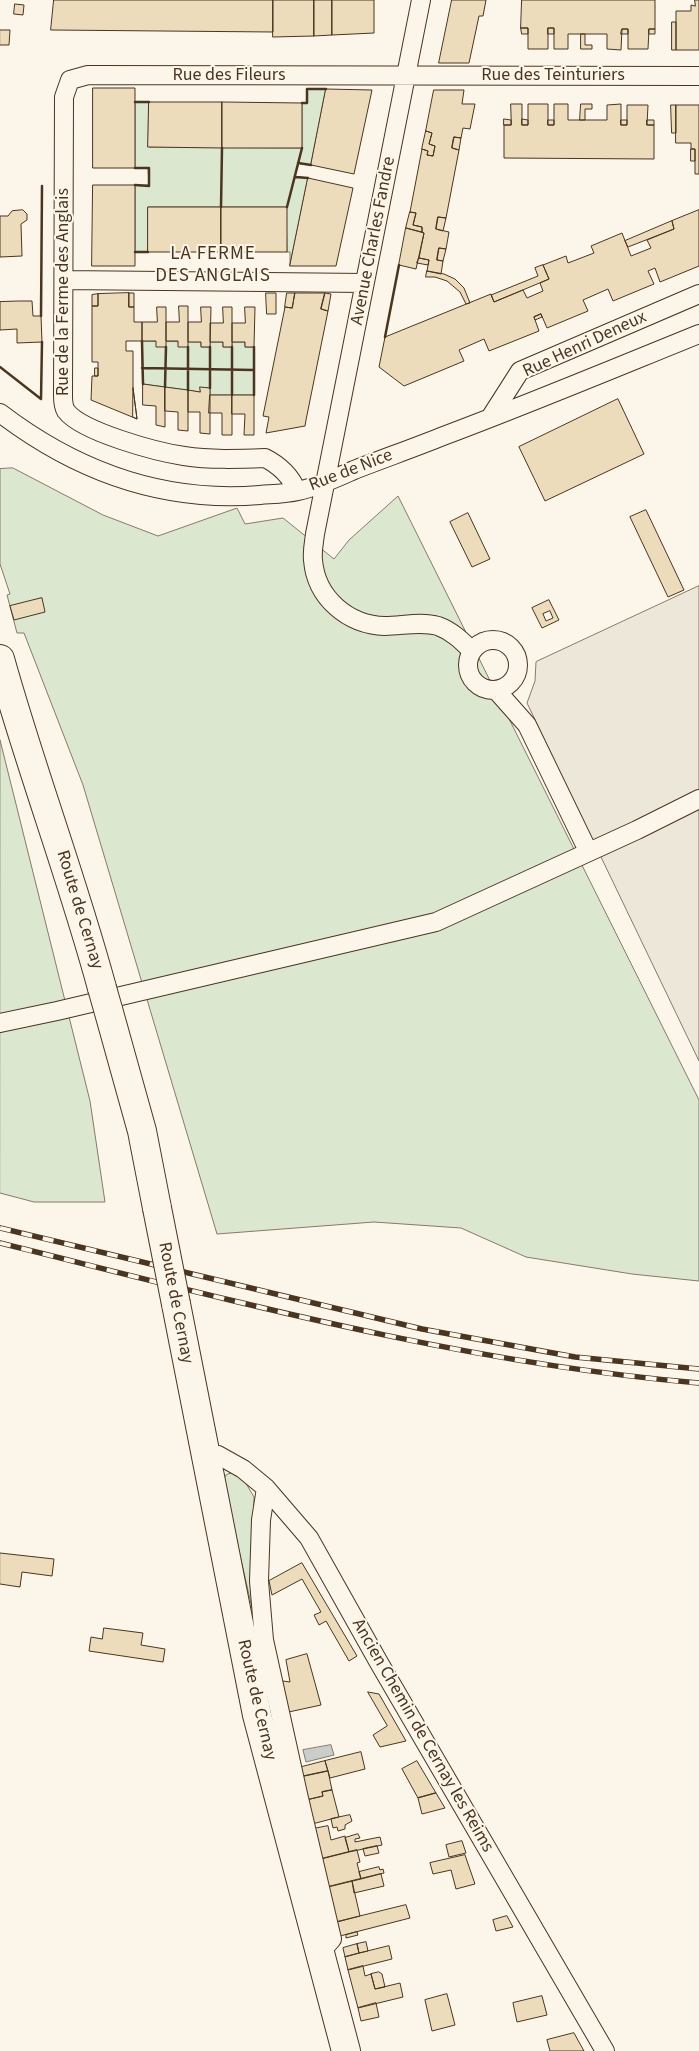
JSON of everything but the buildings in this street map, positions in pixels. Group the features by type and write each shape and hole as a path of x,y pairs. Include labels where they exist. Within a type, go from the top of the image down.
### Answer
{"main road":[{"name":"Route de Cernay","path":"0,659 7,704 58,840 142,1131 257,1715 346,2051"}],"street":[{"name":"Avenue Charles Fandre","path":"421,0 315,534 313,562 322,592 346,615 370,625 412,624 439,626 456,636 472,651"},
{"name":"Rue des Fileurs","path":"64,97 70,80 88,75 406,76"},
{"name":"Rue des Teinturiers","path":"406,76 699,76"},
{"name":"Rue de la Ferme des Anglais","path":"64,97 64,404 66,411 80,423 110,436 154,450 185,456 265,458 276,465 292,480 297,491"},
{"path":"64,280 365,283"},
{"name":"Rue Henri Deneux","path":"490,418 520,371 699,294"},
{"name":"Rue de Nice","path":"0,412 21,429 69,458 116,477 166,491 190,495 243,497 297,491 490,418 699,334"},
{"path":"492,639 500,640 513,649 519,663 515,678 510,684 496,690 480,687 470,675 468,667 472,651 477,645 492,639"},
{"path":"496,690 527,725 588,851"},
{"path":"0,1023 436,922 458,914 699,799"},
{"name":"Ancien Chemin de Cernay les Reims","path":"205,1455 218,1455 244,1469 266,1488 309,1538 378,1661 605,2051"},
{"name":"Route de Cernay","path":"266,1488 261,1520 259,1581 264,1640 332,1939 319,1954"}],"green space":[{"path":"307,89 326,89 311,165 299,163 295,176 308,178 290,266 290,252 287,252 286,207 148,207 148,252 135,252 135,185 149,185 148,168 135,168 135,102 149,102 149,147 302,148 302,103 307,103"},
{"path":"142,341 201,342 201,347 210,347 210,342 223,342 223,347 232,347 232,342 245,342 245,347 254,347 254,395 210,395 210,388 201,388 200,392 143,384"},
{"path":"13,468 103,515 158,536 237,508 245,524 283,518 334,559 349,540 398,496 699,1100 699,1281 632,1274 526,1257 461,1228 374,1222 217,1234 83,785 24,633 17,633 7,595 10,594 0,564 0,469"},
{"path":"0,740 90,1101 105,1202 34,1202 0,1193"},
{"path":"235,1472 244,1480 254,1497 252,1608 223,1481 226,1475"}],"shaded area":[{"path":"699,586 699,1061 527,703 535,681 536,662"},
{"path":"331,1745 334,1755 306,1762 303,1750"}],"railway":[{"path":"0,1228 422,1329 575,1357 699,1369"},
{"path":"0,1243 259,1307 434,1345 610,1374 699,1383"}],"wall":[{"path":"302,103 307,103 307,89 326,89"},
{"path":"135,102 149,102"},
{"path":"221,207 222,148"},
{"path":"287,207 302,148"},
{"path":"298,163 311,165"},
{"path":"135,168 149,168 149,186 135,185"},
{"path":"295,177 308,178"},
{"path":"41,316 42,186"},
{"path":"135,252 148,252"},
{"path":"385,337 399,265"},
{"path":"142,341 143,384"},
{"path":"0,367 41,399 42,342"},
{"path":"165,387 166,347"},
{"path":"188,347 188,390"},
{"path":"210,347 210,388"},
{"path":"232,347 232,395"},
{"path":"254,347 254,395"},
{"path":"142,368 254,370"}],"district":[{"name":"LA FERME DES ANGLAIS","path":"213,266"}]}
